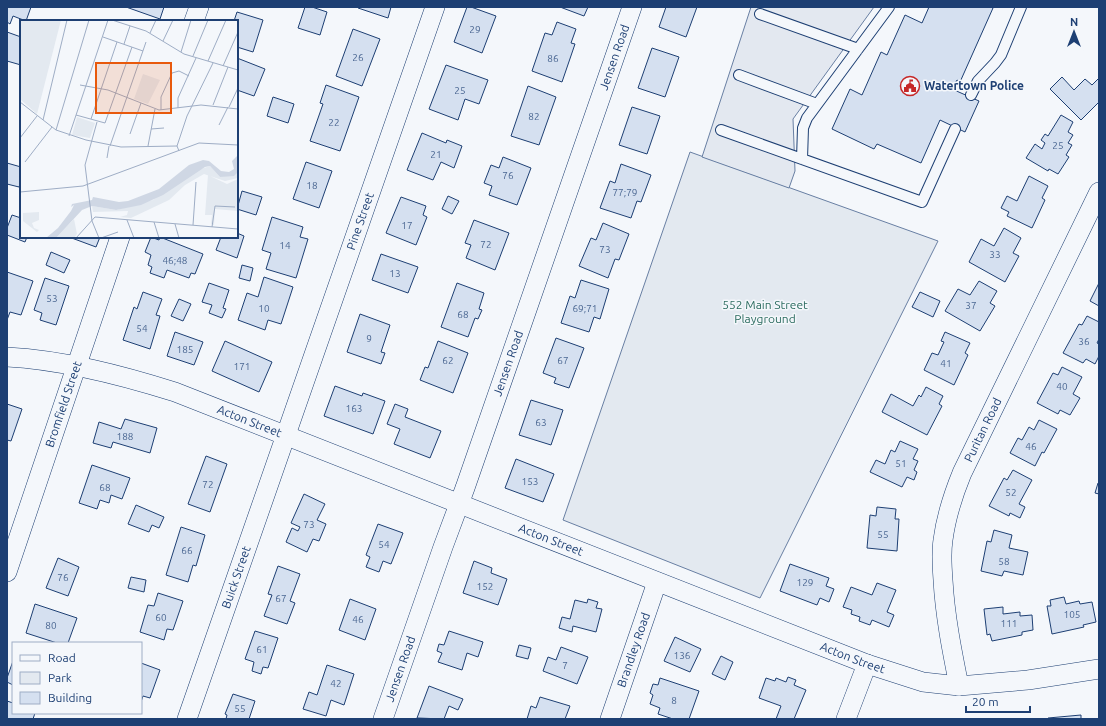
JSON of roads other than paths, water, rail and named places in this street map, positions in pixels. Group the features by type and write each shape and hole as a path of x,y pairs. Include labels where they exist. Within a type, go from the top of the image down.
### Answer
{"street":[{"path":"194,20 199,7"},
{"name":"Pine Street","path":"285,435 435,7"},
{"name":"Jensen Road","path":"383,719 632,7"},
{"name":"Puritan Road","path":"959,686 950,642 942,567 942,542 953,495 962,473 1099,192"},
{"name":"Bromfield Street","path":"7,572 120,238"},
{"name":"Acton Street","path":"7,357 76,366 109,373 175,392 866,664 923,682 959,686 1028,680 1099,669"},
{"name":"Buick Street","path":"187,719 285,435"},
{"name":"Brandley Road","path":"610,719 657,582"},
{"path":"846,719 866,664"}],"lane":[{"path":"802,159 804,123 889,7"},
{"path":"970,95 978,81 1001,55 1021,7"},
{"path":"760,14 858,49"},
{"path":"739,75 817,104"},
{"path":"721,130 922,202 955,130"}],"place":[{"name":"Watertown Police","path":"910,86"}],"park label":[{"name":"552 Main Street Playground","path":"765,312"}]}
